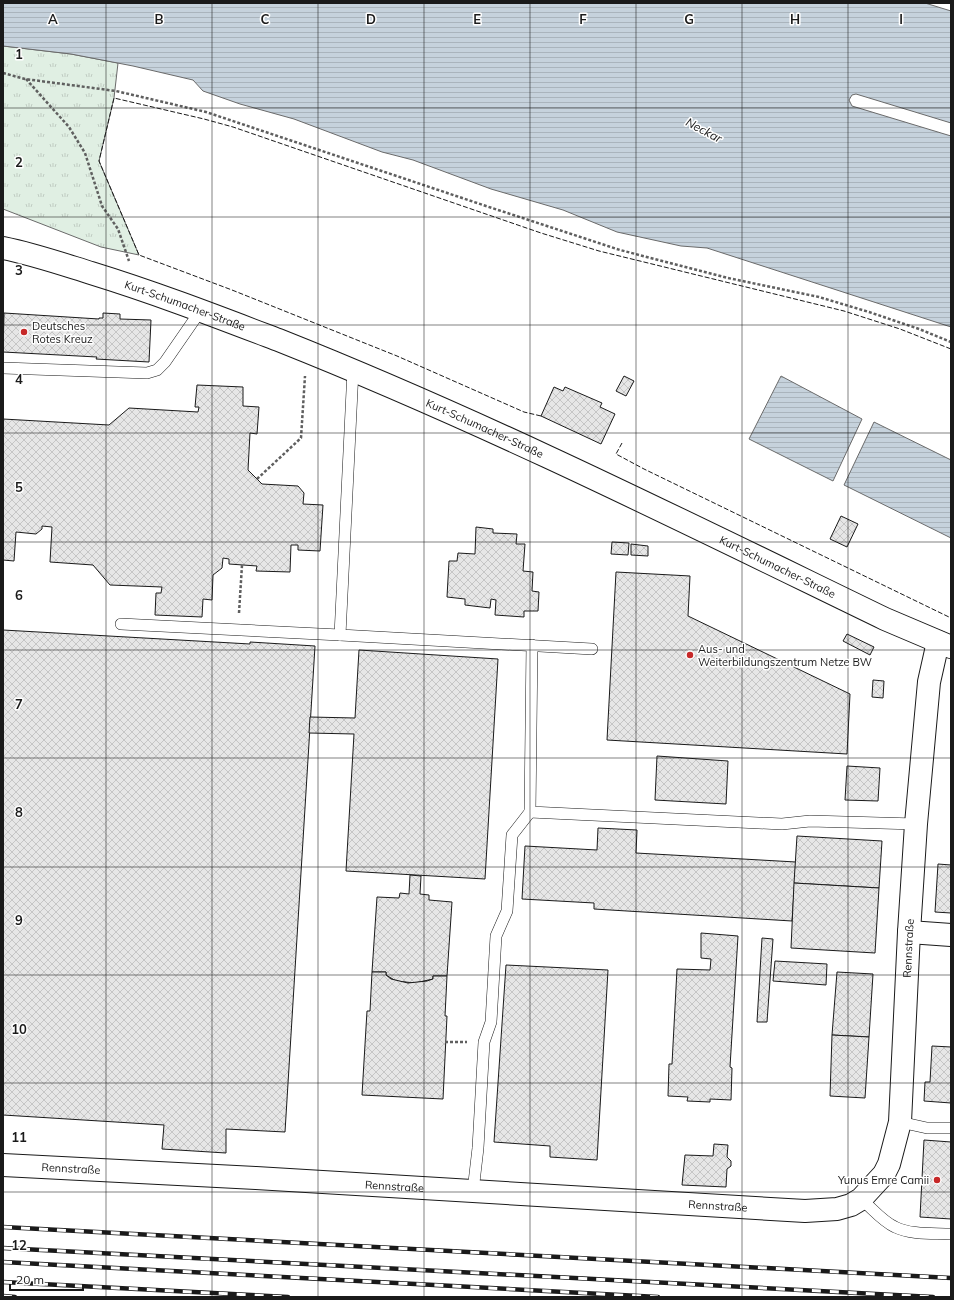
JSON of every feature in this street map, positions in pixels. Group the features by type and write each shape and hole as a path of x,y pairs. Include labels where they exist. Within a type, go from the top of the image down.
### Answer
{"street":[{"name":"Kurt-Schumacher-Straße","path":"3,248 29,253 139,288 201,310 353,370 486,428 885,619 944,645"},
{"name":"Rennstraße","path":"3,1165 805,1211 837,1209 851,1204 861,1198 884,1174 900,1122 916,824 929,682 944,645"},
{"path":"909,932 951,935"}],"lane":[{"path":"3,368 147,373 157,370 165,362 201,310"},
{"path":"340,634 353,370"},
{"path":"121,624 340,634 592,649"},
{"path":"473,1191 478,1148 484,1042 491,1022 496,936 507,910 512,835 530,812 532,645"},
{"path":"530,812 782,824 810,821 916,824"},
{"path":"900,1122 927,1128 951,1128"},
{"path":"861,1198 894,1227 904,1230 951,1234"}],"path":[{"path":"3,73 25,79 116,91 206,112 620,250 728,278 826,299 884,316 951,342"},
{"path":"25,79 70,127 86,153 102,206 118,229 139,288"},
{"path":"257,479 301,438 307,352"},
{"path":"238,630 242,565"}],"green space":[{"path":"3,46 71,54 118,63 114,98 99,161 139,255 101,247 3,209"}],"water":[{"name":"Neckar","path":"3,3 925,3 951,11 951,123 856,94 852,95 849,100 852,106 951,136 951,327 707,248 681,246 617,232 563,210 491,189 413,160 382,152 294,119 240,104 203,91 193,80 71,54 3,46"},
{"path":"781,376 862,419 833,481 749,439"},
{"path":"874,422 951,460 951,538 844,485"}],"building":[{"path":"4,313 99,319 103,318 103,313 120,314 120,319 151,320 149,362 96,359 97,357 3,352"},
{"path":"624,376 634,381 626,396 616,391"},
{"path":"197,385 243,387 243,406 259,407 257,434 250,433 248,470 262,484 298,486 304,493 303,504 323,505 320,551 298,550 298,545 291,545 290,572 256,571 257,566 229,564 229,559 223,558 222,568 213,575 212,600 203,599 202,617 155,615 156,593 161,593 162,587 110,585 93,565 50,562 52,527 42,526 42,529 36,534 16,532 14,561 3,560 3,419 109,425 129,408 198,412 199,407 195,407"},
{"path":"554,387 563,391 565,387 602,403 600,407 615,414 601,444 541,416"},
{"path":"841,516 858,524 847,547 830,539"},
{"path":"476,527 493,529 493,533 517,534 516,544 525,544 523,571 533,572 532,591 539,592 538,611 524,611 524,617 495,615 496,600 491,599 490,608 465,605 465,599 447,597 449,561 457,561 458,553 475,554"},
{"path":"612,542 629,543 628,555 611,554"},
{"path":"631,544 648,546 648,556 631,555"},
{"name":"Aus- und Weiterbildungszentrum Netze BW","path":"616,572 690,576 688,616 850,694 847,754 607,740"},
{"path":"3,630 250,644 250,642 315,646 285,1132 226,1129 226,1153 162,1149 164,1125 3,1115"},
{"path":"847,634 874,647 870,655 843,641"},
{"path":"359,650 498,659 485,879 346,871 354,734 309,733 310,717 355,718"},
{"path":"873,680 884,681 883,698 872,697"},
{"path":"657,756 728,761 726,804 655,800"},
{"path":"847,766 880,768 878,801 845,800"},
{"path":"598,828 637,830 636,853 796,862 792,921 594,909 594,903 522,899 525,846 597,850"},
{"path":"797,836 882,841 879,888 794,883"},
{"path":"938,864 951,865 951,913 935,912"},
{"path":"410,875 421,876 420,894 429,895 429,900 452,902 447,976 433,976 433,979 415,983 396,981 386,975 386,972 372,972 377,897 399,898 400,893 409,894"},
{"path":"794,883 879,888 875,953 791,948"},
{"path":"701,933 738,936 730,1067 732,1068 731,1100 710,1099 710,1102 687,1101 688,1097 668,1096 669,1064 672,1064 677,969 710,970 711,959 701,958"},
{"path":"762,938 773,939 767,1022 757,1022"},
{"path":"775,961 827,964 826,985 773,981"},
{"path":"506,965 608,970 597,1160 550,1157 550,1146 494,1142"},
{"path":"372,972 386,972 386,975 391,979 408,983 427,981 433,979 433,976 447,976 445,1016 447,1016 443,1099 362,1095 367,1011 370,1011"},
{"path":"837,972 873,974 869,1037 832,1035"},
{"path":"832,1035 869,1037 865,1098 830,1096"},
{"path":"932,1046 951,1047 951,1103 924,1101 925,1082 930,1082"},
{"name":"Yunus Emre Camii","path":"924,1140 951,1142 951,1219 920,1217"},
{"path":"714,1144 728,1145 727,1157 731,1161 731,1166 727,1169 726,1187 682,1185 685,1155 713,1156"}],"railway":[{"path":"3,1227 951,1278"},
{"path":"3,1248 933,1297"},
{"path":"3,1262 658,1297"},
{"path":"3,1282 288,1297"},
{"path":"3,1296 15,1297"}],"fence":[{"path":"541,416 524,412 397,356 232,290 139,255 99,161 114,98 233,127 541,233 599,251 844,311 900,329 951,349"},
{"path":"622,443 616,454 644,469 951,618"}],"place":[{"name":"Deutsches Rotes Kreuz","path":"24,332"},
{"name":"Aus- und Weiterbildungszentrum Netze BW","path":"690,655"},
{"name":"Yunus Emre Camii","path":"937,1180"}]}
